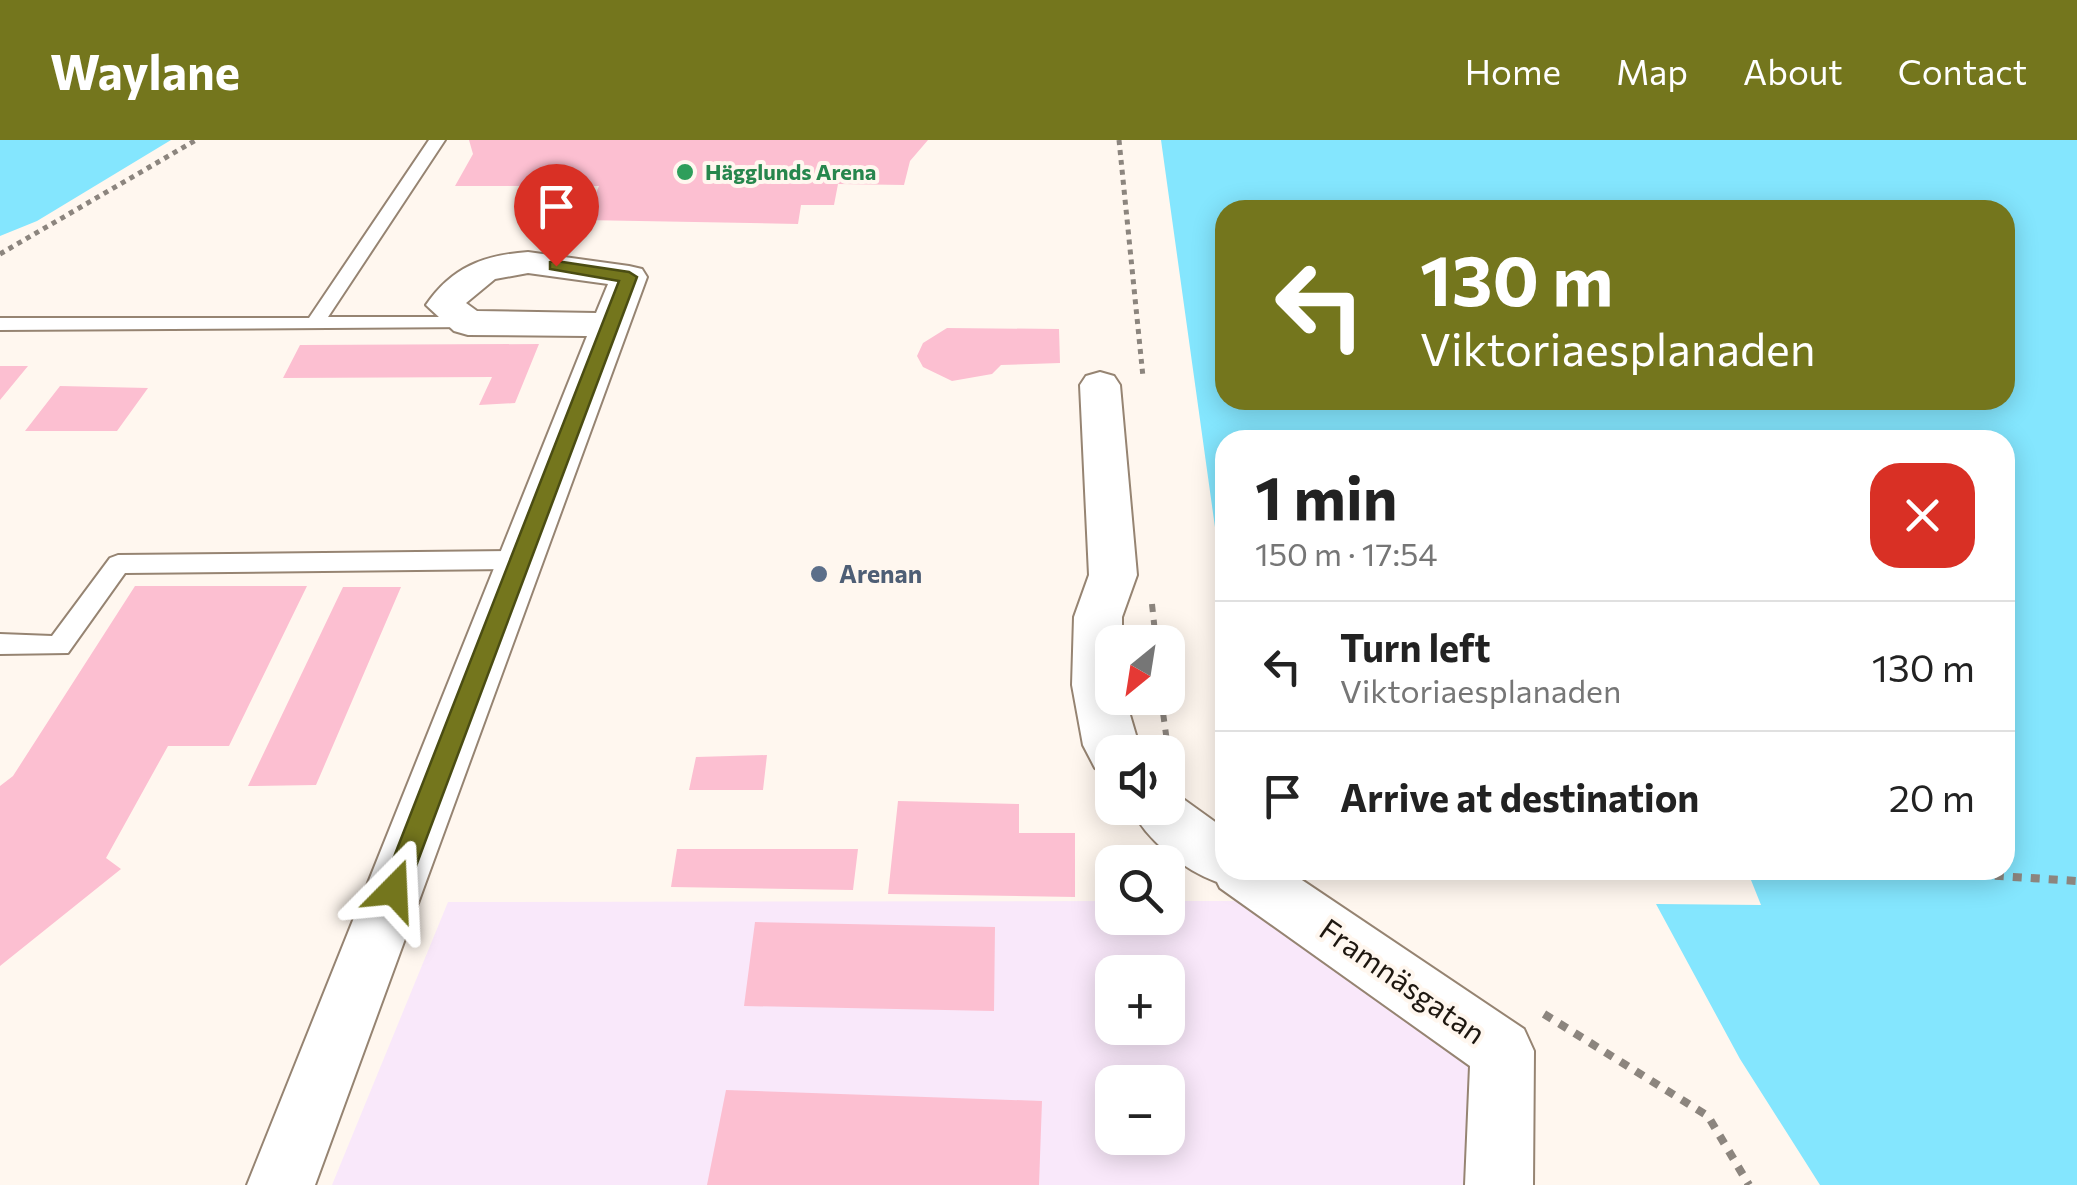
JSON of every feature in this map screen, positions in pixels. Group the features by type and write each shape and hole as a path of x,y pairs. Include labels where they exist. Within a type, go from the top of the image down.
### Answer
{"street":[{"path":"281,1185 629,277 519,260 485,270 458,284 446,305 468,323 608,325"},
{"path":"1100,385 1114,575 1098,617 1098,685 1107,735"},
{"path":"1176,825 1215,853"},
{"name":"Framnäsgatan","path":"1254,880 1502,1051 1499,1185"}],"lane":[{"path":"316,324 437,140"},
{"path":"0,324 468,323"},
{"path":"0,644 60,646 118,564 520,560"}],"path":[{"path":"0,254 196,140"},
{"path":"2015,877 2077,881"}],"shaded area":[{"path":"1095,901 1095,935 1185,935 1185,901 1248,901 1477,1056 1471,1185 332,1185 448,902"}],"water":[{"path":"0,140 171,140 37,221 0,236"},
{"path":"1161,140 2077,140 2077,1185 1820,1185 1740,1059 1656,904 1761,905 1751,880 2015,880 2015,430 1215,430 1215,527"}],"building":[{"name":"Hägglunds Arena","path":"469,140 928,140 910,161 904,185 838,184 834,205 801,205 798,224 584,220 599,186 455,186 473,154"},
{"path":"947,328 1059,329 1060,363 1001,365 992,374 952,381 923,367 917,356 923,343"},
{"path":"539,344 515,403 479,405 492,377 283,378 300,345"},
{"path":"0,366 28,366 0,400"},
{"path":"60,386 148,388 117,431 25,431"},
{"path":"135,586 307,586 229,746 168,746 106,858 121,869 0,966 0,786 13,776"},
{"path":"343,587 401,587 316,785 248,786"},
{"path":"767,755 763,790 689,790 696,757"},
{"path":"898,801 1019,804 1019,833 1075,833 1075,897 888,894"},
{"path":"677,849 858,849 853,890 671,887"},
{"path":"755,922 995,927 994,1011 744,1006"},
{"path":"726,1090 1042,1101 1039,1185 707,1185"}],"place":[{"name":"Hägglunds Arena","path":"685,172"},
{"name":"Arenan","path":"819,574"}],"route":[{"path":"394,890 629,277 556,266"}]}
